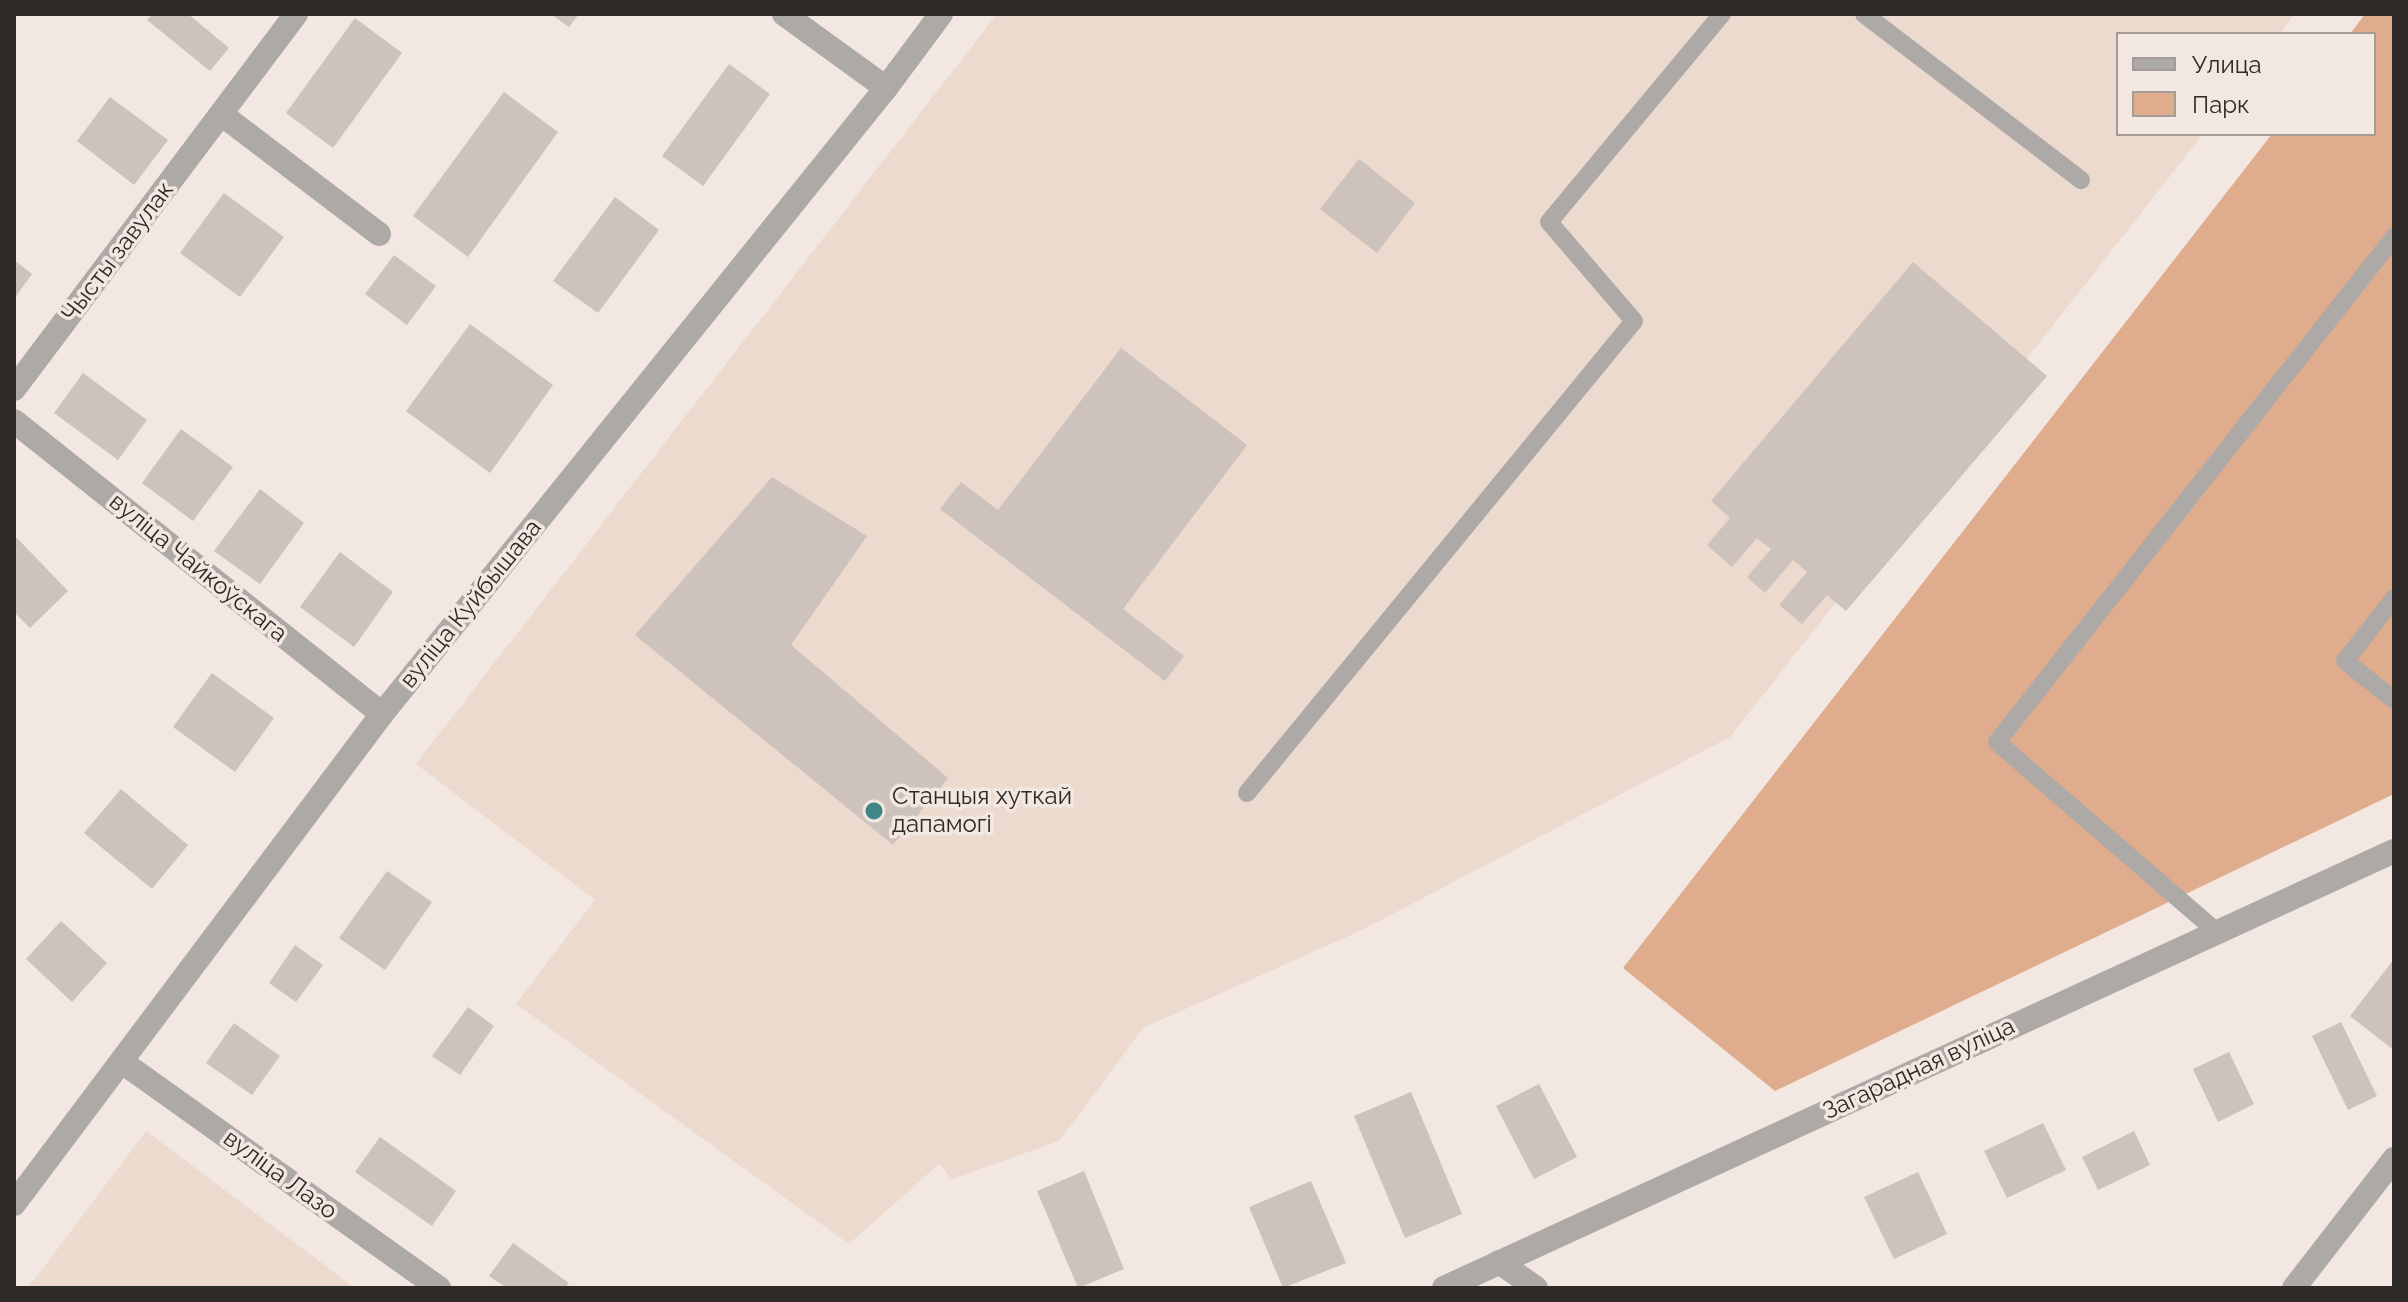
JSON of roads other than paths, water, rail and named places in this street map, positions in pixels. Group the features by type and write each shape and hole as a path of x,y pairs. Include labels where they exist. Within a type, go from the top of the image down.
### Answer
{"street":[{"name":"Чысты завулак","path":"14,389 296,14"},
{"path":"784,14 886,88"},
{"name":"вуліца Куйбышава","path":"14,1204 382,714 886,88 941,14"},
{"path":"221,114 379,234"},
{"name":"вуліца Чайкоўскага","path":"14,421 382,714"},
{"name":"Загарадная вуліца","path":"1444,1288 2394,851"},
{"name":"вуліца Лазо","path":"122,1062 439,1288"},
{"path":"2294,1288 2394,1159"},
{"path":"1499,1262 1536,1288"}],"lane":[{"path":"1247,793 1634,321 1549,222 1722,14"},
{"path":"1864,14 2081,180"},
{"path":"2217,932 1997,742 2394,237"},
{"path":"2394,598 2345,661 2394,700"}],"place":[{"name":"Станцыя хуткай дапамогі","path":"874,811"}]}
